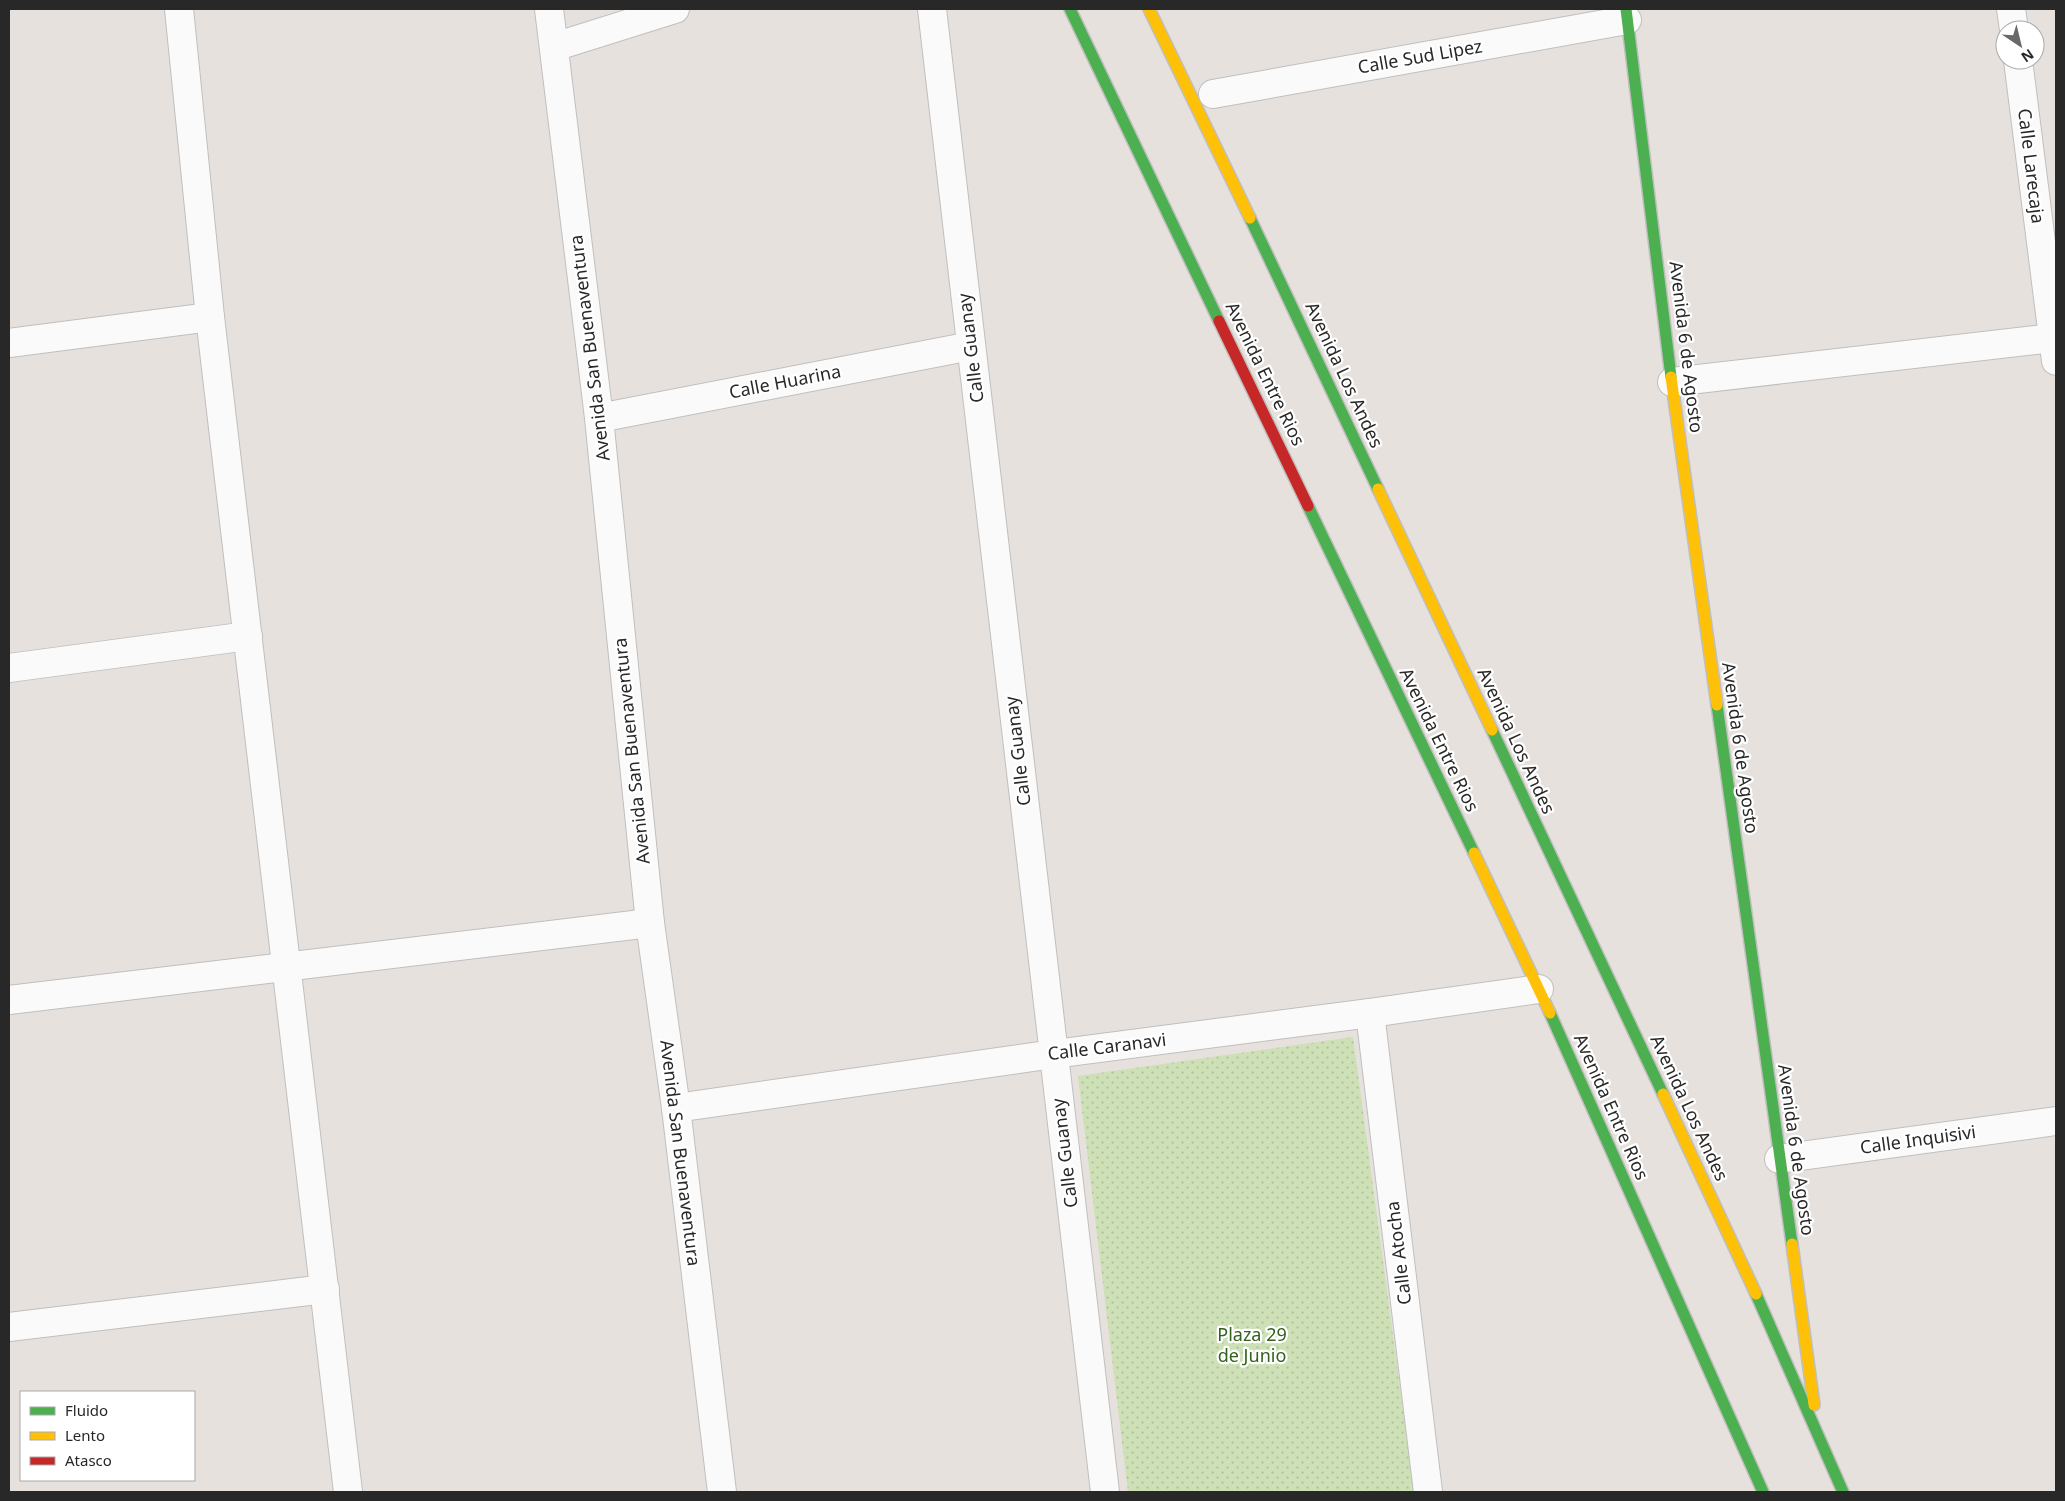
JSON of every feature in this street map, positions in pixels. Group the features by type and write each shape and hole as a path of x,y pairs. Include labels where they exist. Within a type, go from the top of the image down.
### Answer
{"street":[{"path":"179,9 210,317 348,1492"},
{"name":"Avenida San Buenaventura","path":"549,9 599,418 650,923 676,1108 722,1492"},
{"path":"554,47 676,9"},
{"name":"Calle Guanay","path":"932,9 1105,1492"},
{"name":"Avenida Entre Rios","path":"1070,9 1539,989 1763,1492"},
{"name":"Avenida Los Andes","path":"1149,9 1292,304 1730,1238 1843,1492"},
{"name":"Avenida 6 de Agosto","path":"1626,14 1672,382 1819,1438 1822,1474"},
{"name":"Calle Sud Lipez","path":"1213,94 1626,14"},
{"name":"Calle Larecaja","path":"2019,70 2055,349"},
{"path":"9,343 210,317"},
{"name":"Calle Huarina","path":"599,418 971,346"},
{"path":"1672,382 2055,349"},
{"path":"9,668 248,636"},
{"path":"9,1000 650,923"},
{"name":"Calle Caranavi","path":"676,1108 1054,1054 1539,989"},
{"name":"Calle Atocha","path":"1370,1013 1428,1492"},
{"name":"Calle Inquisivi","path":"1779,1159 2056,1121"},
{"path":"9,1327 325,1288"}],"green space":[{"name":"Plaza 29 de Junio","path":"1353,1037 1414,1492 1128,1492 1078,1076"}],"traffic: fast":[{"path":"1070,9 1219,321"},
{"path":"1626,9 1671,377"},
{"path":"1250,218 1378,489"},
{"path":"1308,506 1474,853"},
{"path":"1717,705 1792,1244"},
{"path":"1492,730 1663,1094"},
{"path":"1550,1013 1763,1492"},
{"path":"1756,1294 1843,1492"}],"traffic: slow":[{"path":"1149,9 1250,218"},
{"path":"1671,377 1717,705"},
{"path":"1378,489 1492,730"},
{"path":"1474,853 1550,1013"},
{"path":"1663,1094 1756,1294"},
{"path":"1792,1244 1814,1405"}],"traffic: jam":[{"path":"1219,321 1308,506"}]}
